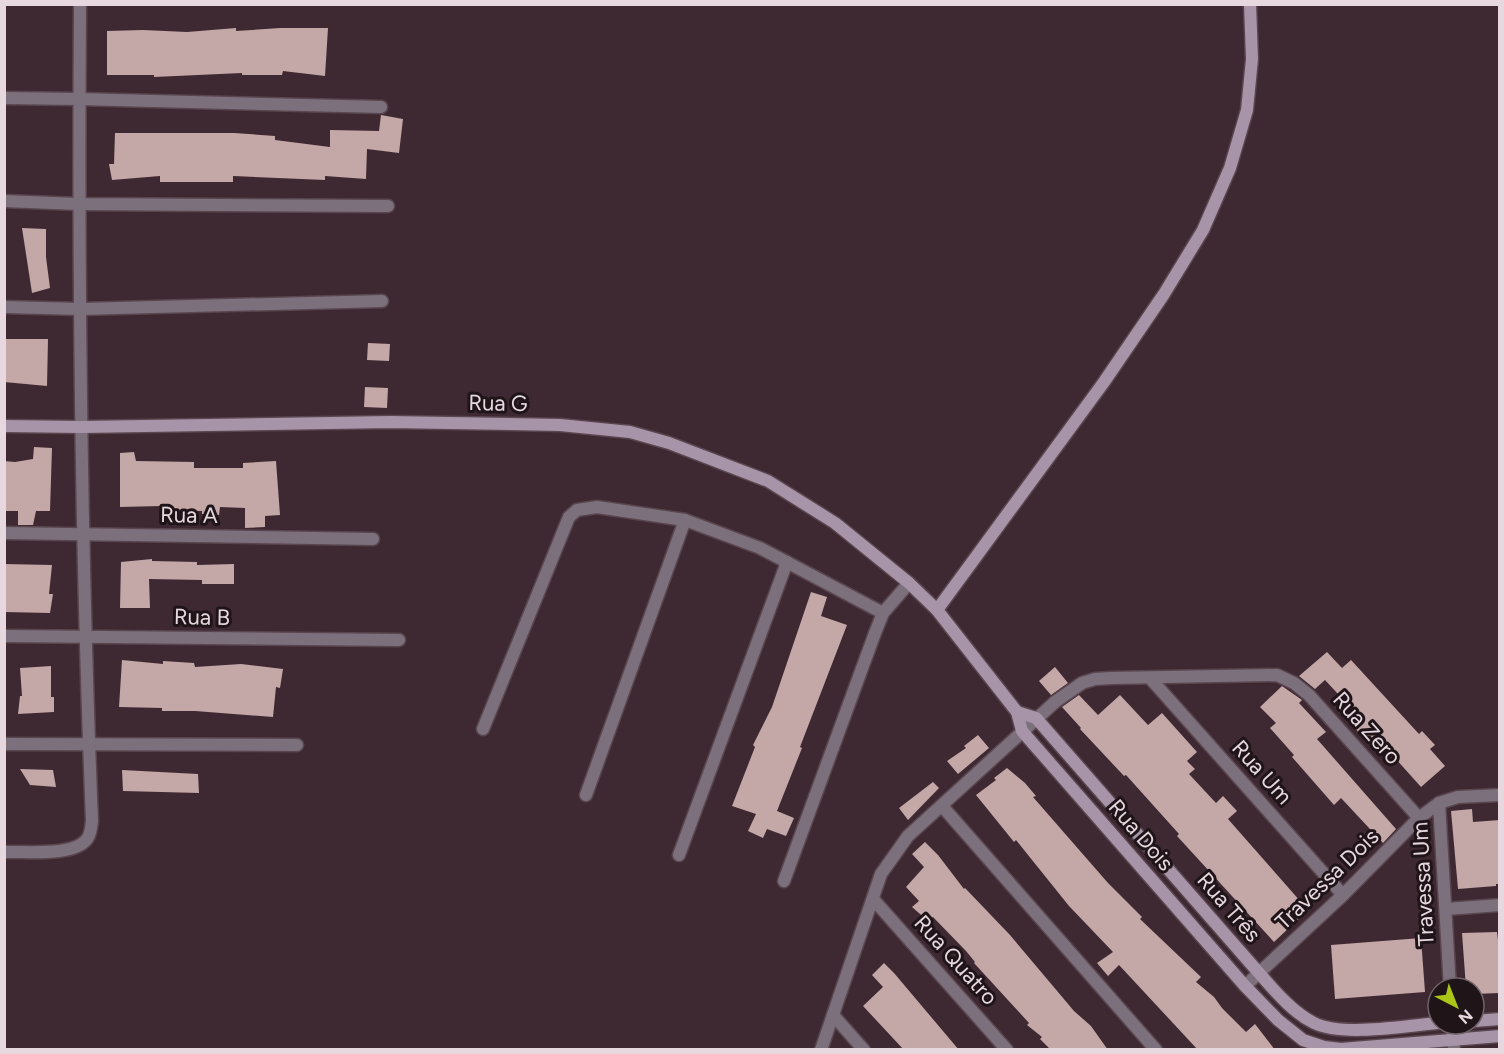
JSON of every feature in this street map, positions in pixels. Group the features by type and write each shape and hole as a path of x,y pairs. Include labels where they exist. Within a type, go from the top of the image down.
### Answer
{"street":[{"path":"4,852 62,851 78,847 86,841 91,832 92,821 81,427 78,204 80,4"},
{"path":"937,610 1104,382 1164,294 1203,230 1230,168 1247,110 1252,59 1250,4"},
{"path":"4,98 381,107"},
{"path":"4,201 78,204 388,207"},
{"path":"4,307 81,309 382,301"},
{"name":"Rua G","path":"4,426 390,422 560,425 630,432 669,443 768,481 835,523 909,583 937,610"},
{"path":"483,729 569,517 577,510 597,507 685,520 760,548 884,614"},
{"path":"586,795 685,520"},
{"name":"Rua A","path":"4,533 373,539"},
{"path":"679,855 788,562"},
{"path":"784,881 861,666 884,614 909,583"},
{"name":"Rua Dois","path":"937,610 1017,712 1022,731 1245,986 1291,1032 1323,1048"},
{"name":"Rua B","path":"4,636 399,640"},
{"name":"Rua Zero","path":"1150,678 1277,675 1294,683 1309,695 1419,818"},
{"path":"821,1050 880,874 908,836 1036,718 1082,683 1095,679 1150,678"},
{"name":"Rua Um","path":"1150,678 1343,895"},
{"path":"1017,712 1036,718"},
{"name":"Rua Três","path":"1036,718 1259,974 1301,1016 1328,1029 1347,1030 1426,1024"},
{"path":"4,744 297,745"},
{"name":"Travessa Um","path":"1449,976 1439,803 1458,797 1500,795"},
{"name":"Travessa Dois","path":"1245,986 1343,895 1419,818 1439,803"},
{"path":"942,806 1156,1050"},
{"name":"Rua Quatro","path":"873,899 1007,1050"},
{"path":"1446,909 1500,905"},
{"path":"833,1015 864,1050"},
{"path":"1328,1029 1323,1048 1454,1045 1500,1036"}],"building":[{"path":"236,28 236,31 328,28 325,76 283,71 282,75 242,75 242,73 154,77 154,75 107,75 107,31 187,32"},
{"path":"381,115 403,119 399,153 367,149 366,179 325,176 325,180 233,176 233,182 160,182 160,176 112,180 109,164 114,164 115,133 234,133 275,136 275,140 330,147 330,130 379,131"},
{"path":"22,228 46,229 46,257 50,288 32,293"},
{"path":"4,339 48,339 47,386 4,382"},
{"path":"368,343 390,344 389,361 367,360"},
{"path":"365,387 388,388 387,408 364,407"},
{"path":"34,447 52,448 50,511 36,511 33,525 18,525 18,511 4,511 4,461 33,459"},
{"path":"134,452 136,461 194,462 194,468 243,468 243,463 276,461 280,515 265,516 265,527 245,528 245,508 220,507 219,515 202,514 202,511 161,510 161,506 120,507 120,453"},
{"path":"152,559 152,561 197,562 197,565 234,564 234,584 202,584 202,580 149,579 150,608 120,608 121,562"},
{"path":"4,564 52,565 49,594 53,594 50,613 4,612"},
{"path":"811,592 827,597 821,616 847,625 777,811 794,818 786,836 767,829 763,838 748,831 756,814 732,806 755,747 753,745 772,707"},
{"path":"1327,652 1342,668 1351,660 1419,734 1422,731 1435,745 1430,749 1445,766 1421,787 1378,739 1371,746 1344,716 1352,709 1325,680 1315,689 1299,676"},
{"path":"122,660 163,664 163,661 194,663 195,667 241,664 283,669 280,688 276,687 273,717 119,707"},
{"path":"51,666 51,697 54,697 54,712 18,714 20,696 22,696 20,668"},
{"path":"1055,667 1068,683 1051,695 1039,681"},
{"path":"1282,686 1302,700 1299,703 1326,732 1317,739 1396,829 1383,843 1341,798 1334,805 1270,728 1276,723 1260,707"},
{"path":"1079,695 1098,715 1120,695 1148,725 1162,713 1197,752 1187,761 1195,769 1189,774 1216,803 1223,796 1237,811 1228,819 1308,910 1274,942 1177,836 1179,834 1126,775 1124,776 1062,707"},
{"path":"978,735 989,748 958,774 947,761 966,748 964,746"},
{"path":"1007,768 1025,783 1036,796 1033,797 1108,883 1142,917 1140,919 1201,977 1196,982 1214,997 1246,1032 1255,1024 1275,1050 1198,1050 1119,965 1108,976 1097,963 1113,952 1069,906 976,795 996,780 994,778"},
{"path":"20,769 53,770 56,787 30,785"},
{"path":"122,770 198,774 199,793 123,791"},
{"path":"933,782 939,788 908,820 899,808"},
{"path":"1472,809 1473,822 1500,820 1500,884 1458,889 1451,811"},
{"path":"925,842 964,889 1010,935 1074,1011 1091,1026 1108,1050 1051,1050 1040,1039 1042,1037 1027,1025 1029,1023 974,963 966,951 933,917 928,921 912,907 919,901 906,887 924,867 912,854"},
{"path":"1497,932 1500,956 1500,993 1486,994 1486,976 1465,976 1462,933"},
{"path":"1421,938 1425,992 1335,999 1331,945"},
{"path":"884,963 959,1050 904,1050 863,1006 883,987 872,975"}]}
